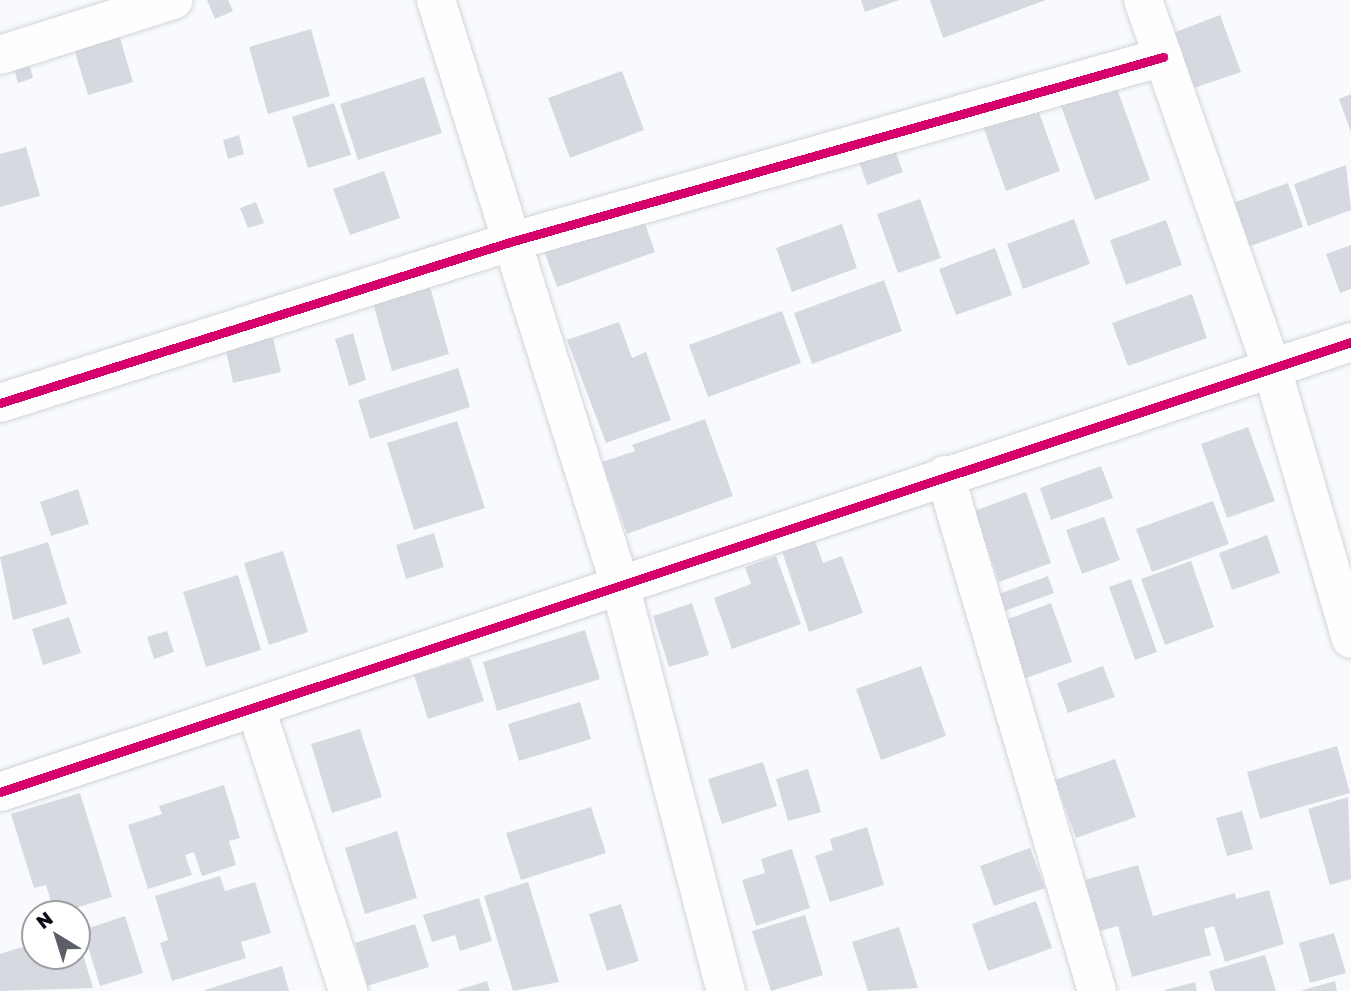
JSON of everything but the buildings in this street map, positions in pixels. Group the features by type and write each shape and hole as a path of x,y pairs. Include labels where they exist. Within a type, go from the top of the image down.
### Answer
{"street":[{"path":"0,55 173,0"},
{"path":"436,0 620,585 726,991"},
{"path":"1143,0 1272,369 1351,639"},
{"path":"0,403 510,242 1163,57"},
{"path":"0,792 256,709 945,475 1351,342"},
{"path":"945,475 1097,991"},
{"path":"256,709 348,991"}],"cycle path":[{"path":"0,403 510,242 1163,57"},
{"path":"0,792 1351,342"}]}
